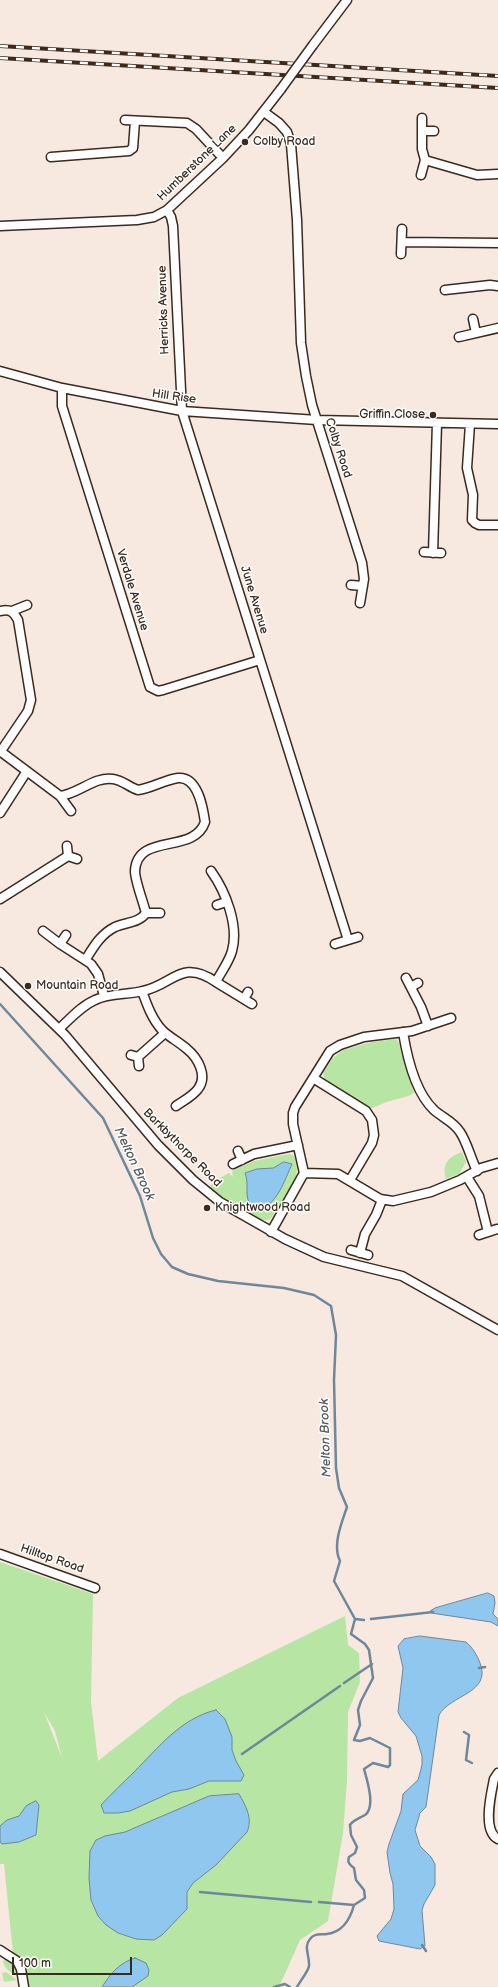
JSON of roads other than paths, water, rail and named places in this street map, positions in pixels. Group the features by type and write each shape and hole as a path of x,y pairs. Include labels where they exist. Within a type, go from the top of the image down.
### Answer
{"street":[{"name":"Humberstone Lane","path":"0,226 137,220 154,217 167,210 223,158 264,112 347,0"},
{"name":"Colby Road","path":"264,112 279,123 287,132 291,144 298,241 301,343 306,376 317,420 362,563 363,586 360,603"},
{"path":"421,174 425,160 422,149 422,118"},
{"path":"125,120 187,123 196,128 223,158"},
{"path":"51,157 129,151 133,148 135,120"},
{"path":"422,131 434,131"},
{"path":"425,160 477,175 498,174"},
{"name":"Herricks Avenue","path":"167,210 171,217 173,226 182,411"},
{"path":"401,254 402,229"},
{"path":"402,242 498,244"},
{"path":"445,290 494,285"},
{"path":"473,319 476,333"},
{"path":"459,337 498,328"},
{"name":"Hill Rise","path":"0,371 62,388 182,411 317,420 498,424"},
{"name":"Verdale Avenue","path":"62,388 62,406 150,687 158,691 163,690 260,660"},
{"name":"June Avenue","path":"182,411 260,660 299,797 348,940"},
{"path":"433,552 437,423"},
{"path":"470,424 467,468 472,495 472,520 480,525 498,525"},
{"path":"350,585 363,586"},
{"path":"0,611 8,609 12,611 27,605"},
{"path":"12,611 18,620 31,700 28,711 0,751 60,796 71,811"},
{"path":"0,813 27,771"},
{"path":"60,796 72,794 106,779 122,781 138,790 178,778 186,779 196,788 205,822 200,832 196,836 173,844 149,848 136,864 135,873 146,912"},
{"path":"67,846 68,856"},
{"path":"68,856 77,860"},
{"path":"0,899 68,856"},
{"path":"211,871 226,902 233,924 233,944 231,954 216,982"},
{"path":"217,905 226,902"},
{"path":"86,960 97,941 105,933 116,926 138,920 146,912 160,913"},
{"path":"43,931 60,944 86,960 98,974 104,996"},
{"path":"60,944 66,935"},
{"path":"335,944 358,937"},
{"name":"Barkbythorpe Road","path":"0,972 59,1029 130,1114 193,1180 220,1202 271,1232 324,1258 402,1276 498,1330"},
{"path":"59,1029 85,1005 104,996 142,992 187,973 202,974 246,995 252,1004"},
{"path":"406,978 415,985 428,1026"},
{"path":"142,992 151,1014 165,1033 189,1051 199,1065 202,1075 200,1092 176,1106"},
{"path":"271,1232 304,1173 293,1124 293,1113 328,1054 337,1046 370,1036 404,1032 451,1018"},
{"path":"404,1032 406,1046 421,1093 434,1110 459,1130 477,1171"},
{"path":"136,1059 165,1033"},
{"path":"313,1078 366,1111 372,1120 374,1139 350,1180"},
{"path":"233,1164 257,1154 298,1145"},
{"path":"238,1151 242,1160"},
{"path":"304,1173 335,1173 350,1180 382,1200 393,1201 424,1194 498,1163"},
{"path":"467,1177 479,1196 488,1232"},
{"path":"351,1250 364,1254 365,1234 376,1215 382,1200"},
{"path":"479,1235 497,1229"},
{"name":"Hilltop Road","path":"0,1554 95,1588"},
{"path":"498,1773 494,1779 489,1824 490,1832 498,1839"},
{"path":"0,1950 17,1961 21,1969 24,1987"}],"water":[{"path":"284,1162 292,1164 278,1194 266,1206 260,1209 252,1207 249,1203 247,1195 245,1173 257,1169 273,1168"},
{"path":"488,1593 494,1596 495,1603 493,1614 498,1619 498,1626 491,1622 431,1613 430,1611 435,1608"},
{"path":"420,1636 466,1642 476,1654 482,1673 480,1681 475,1687 444,1708 439,1715 426,1807 420,1813 415,1830 420,1846 431,1857 435,1864 435,1885 422,1910 425,1946 420,1949 379,1941 377,1936 391,1919 394,1909 393,1884 387,1852 389,1844 401,1811 403,1794 418,1780 422,1765 422,1756 416,1736 398,1712 403,1668 398,1646 404,1639"},
{"path":"216,1710 225,1719 232,1737 232,1750 244,1775 241,1781 209,1781 189,1789 172,1792 130,1811 104,1813 101,1805 161,1744 192,1720 203,1714"},
{"path":"239,1794 249,1817 249,1827 247,1832 216,1865 193,1883 187,1892 187,1909 162,1935 154,1940 136,1939 118,1933 106,1925 98,1916 91,1900 89,1878 90,1851 96,1840 105,1836 125,1832 209,1796"},
{"path":"36,1801 39,1805 36,1835 19,1842 2,1844 0,1842 0,1826 7,1820 19,1816 26,1806"},
{"path":"135,1958 146,1963 149,1970 148,1976 132,1987 102,1987 116,1969 129,1960"}],"waterway":[{"name":"Melton Brook","path":"0,1004 103,1118 140,1196 153,1238 161,1254 172,1267 188,1274 218,1281 284,1288 314,1295 331,1306 336,1335 334,1380 336,1468 339,1488 347,1507 340,1526 337,1541 340,1561 334,1581 355,1619 351,1634 365,1644 369,1650 373,1678 358,1710 360,1725 354,1740 360,1741 370,1738 390,1748 390,1765 388,1767 373,1763 364,1769 370,1793 370,1806 365,1815 355,1820 350,1825 351,1835 357,1847 355,1853 348,1859 350,1865 354,1868 356,1880 364,1890 365,1898 354,1905 348,1920 342,1928 333,1933 315,1935 310,1939 307,1945 309,1966 297,1987"},
{"path":"371,1619 433,1612"},
{"path":"355,1619 364,1620"},
{"path":"344,1683 372,1664"},
{"path":"479,1668 485,1667"},
{"path":"242,1754 340,1686"},
{"path":"464,1732 469,1735 466,1760 472,1763"},
{"path":"200,1892 311,1902"},
{"path":"319,1902 354,1905"},
{"path":"422,1945 426,1951"},
{"path":"274,1987 285,1984 290,1987"}],"railway":[{"path":"0,46 498,76"},
{"path":"0,58 498,88"}],"place":[{"name":"Colby Road","path":"245,142"},
{"name":"Griffin Close","path":"433,415"},
{"name":"Mountain Road","path":"28,986"},
{"name":"Knightwood Road","path":"207,1208"}]}
